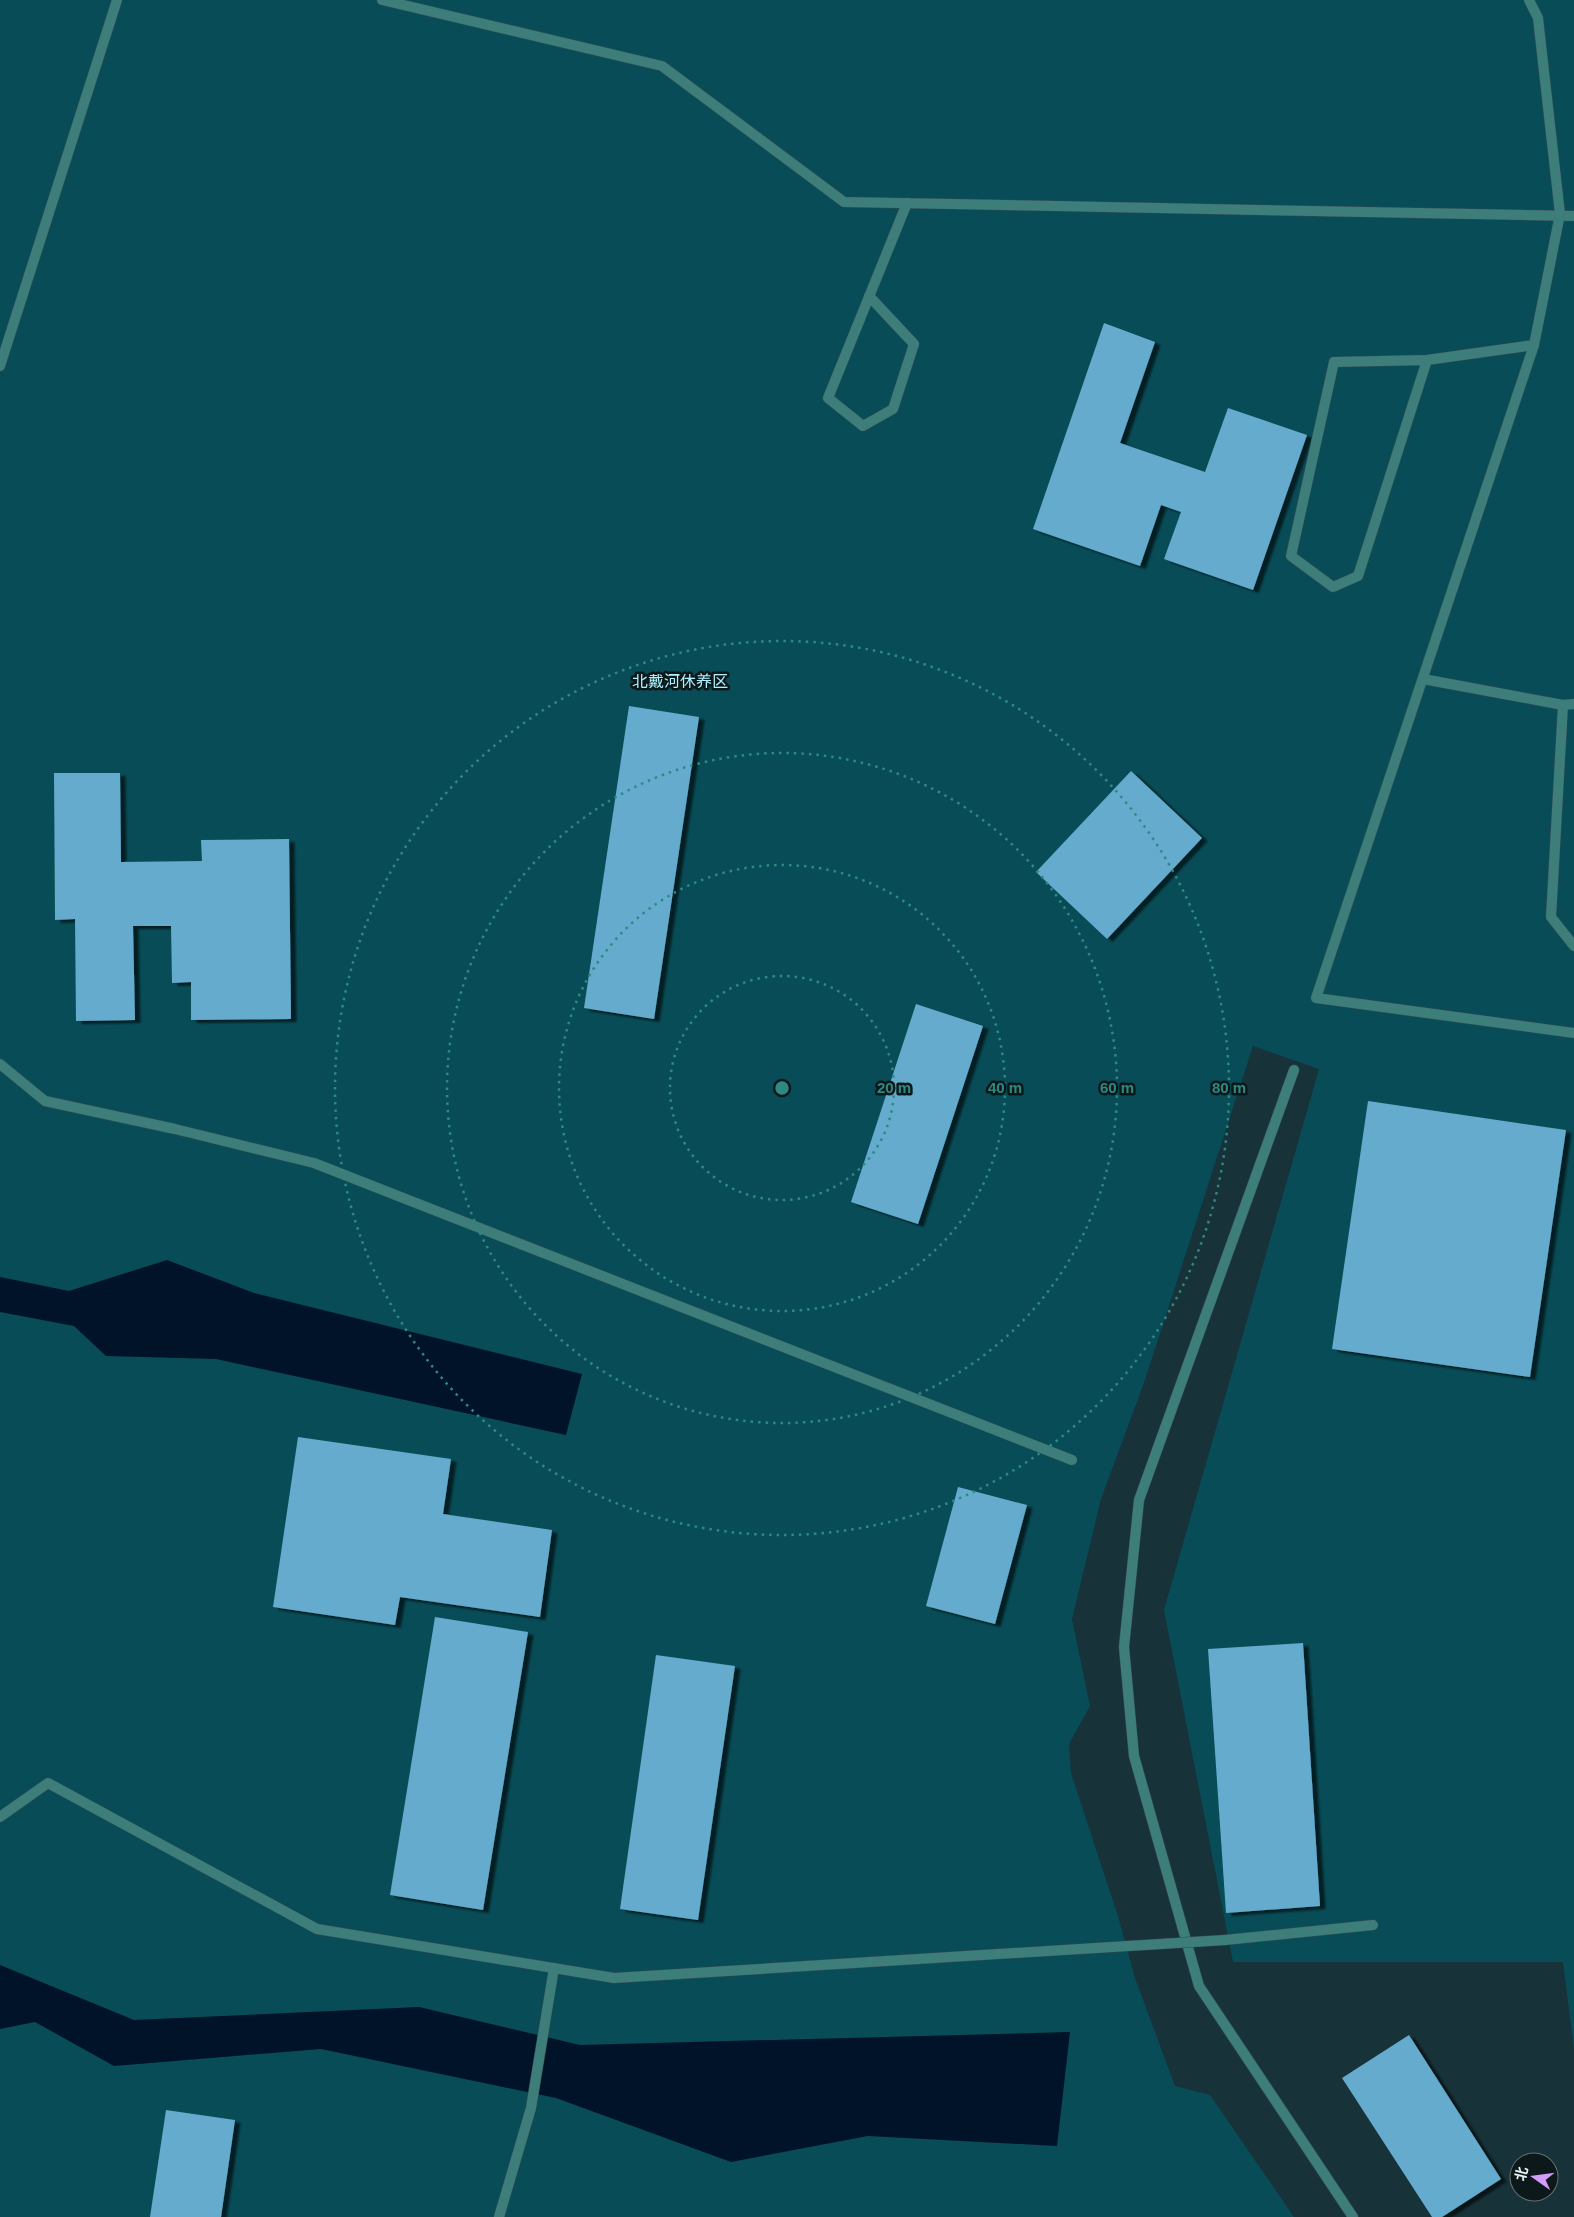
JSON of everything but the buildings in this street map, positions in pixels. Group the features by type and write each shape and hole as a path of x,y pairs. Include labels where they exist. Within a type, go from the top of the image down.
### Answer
{"street":[{"path":"0,366 117,0"},
{"path":"382,0 662,66 844,202 1560,214 1574,216"},
{"path":"1528,0 1538,18 1560,214 1534,346 1316,998 1574,1033"},
{"path":"869,296 914,344 893,409 863,426 828,398 869,296 907,203"},
{"path":"1427,360 1358,576 1333,587 1290,556 1334,362 1427,360 1534,346"},
{"path":"1423,679 1563,705 1574,704"},
{"path":"1563,705 1551,917 1574,946"},
{"path":"0,1064 45,1101 175,1129 314,1163 1072,1460"},
{"path":"1294,1070 1139,1500 1124,1647 1134,1756 1199,1986 1353,2217"},
{"path":"0,1817 48,1783 317,1929 614,1978 1225,1940 1373,1925"},
{"path":"498,2217 531,2108 554,1968"}],"green space":[{"name":"北戴河休养区","path":"0,0 1574,0 1574,2049 1563,1962 1233,1962 1164,1610 1319,1069 1253,1046 1144,1383 1101,1499 1072,1619 1090,1706 1069,1744 1071,1773 1118,1916 1135,1978 1175,2086 1210,2095 1294,2217 0,2217"}],"shaded area":[{"path":"167,1260 254,1293 582,1374 566,1435 216,1359 106,1356 74,1326 0,1312 0,1277 69,1291"},
{"path":"0,1965 134,2020 419,2007 580,2045 1070,2032 1057,2146 868,2136 731,2162 556,2098 321,2049 114,2066 35,2022 0,2029"}]}
